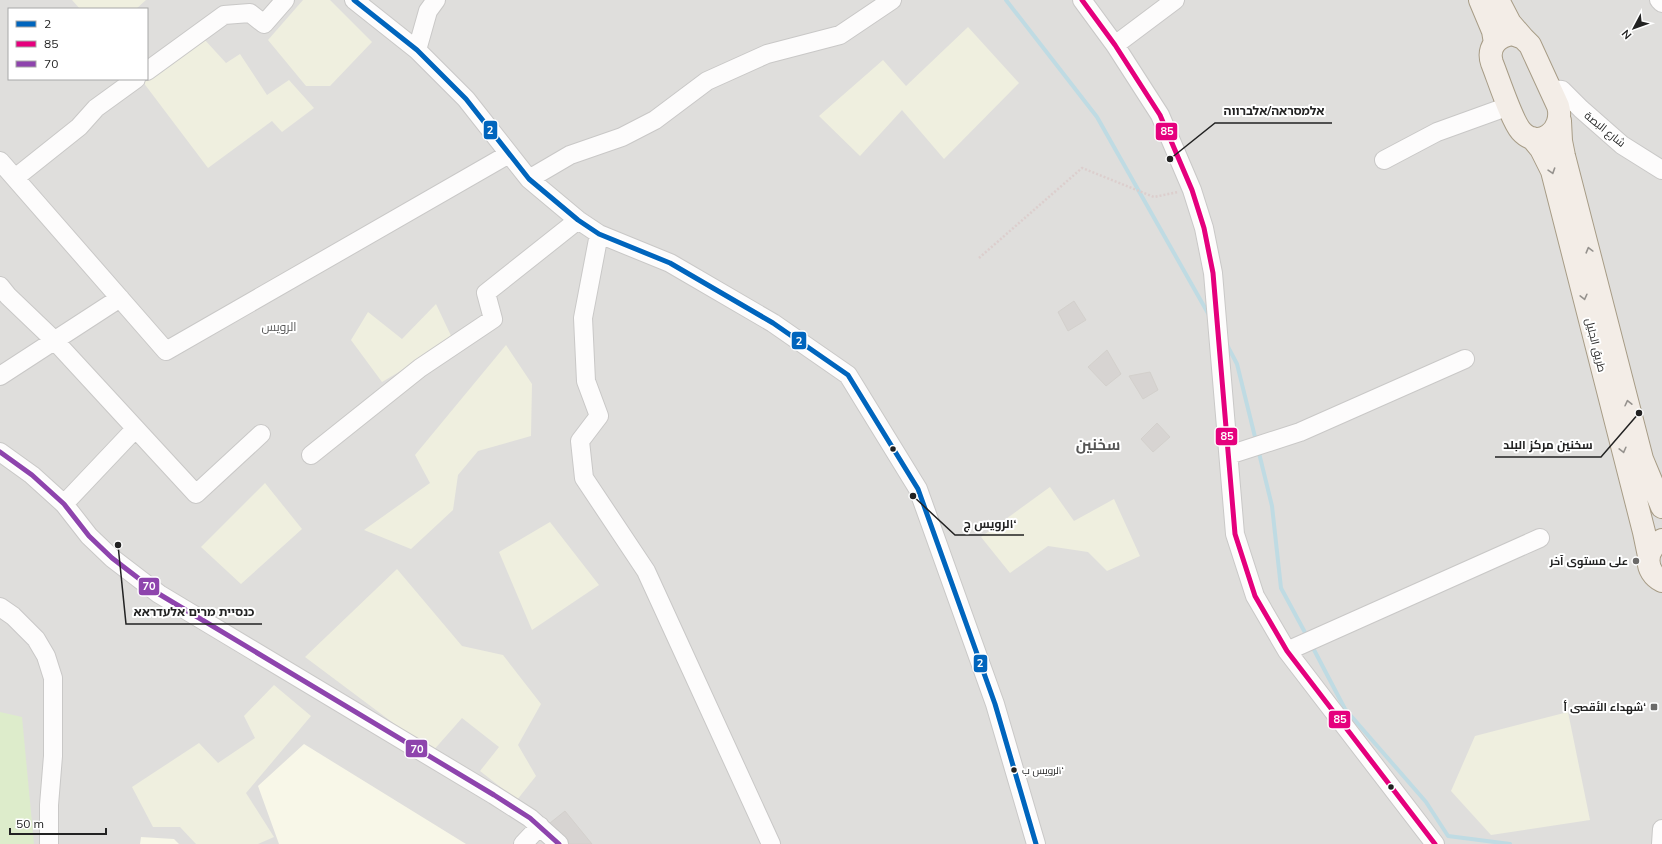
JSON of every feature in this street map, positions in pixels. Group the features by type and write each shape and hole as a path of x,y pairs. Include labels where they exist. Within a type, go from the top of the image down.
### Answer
{"main road":[{"path":"1480,0 1493,31 1495,42 1506,35 1512,34 1523,38"},
{"path":"1498,0 1510,23 1523,38"},
{"name":"طريق الجليل","path":"1523,38 1530,45 1560,113 1560,141 1640,452 1656,481 1662,506"},
{"name":"طريق الجليل","path":"1495,42 1491,52 1491,59 1509,106 1520,130 1532,138 1541,149 1552,171 1642,524 1655,548 1650,569 1653,575 1662,581"},
{"path":"1532,138 1546,137 1552,133 1560,121"}],"street":[{"path":"148,70 224,15 250,13 264,24 285,0"},
{"path":"354,0 417,50 466,99 529,179 578,220 599,234 670,263 772,323 848,375 918,489 995,704 1036,844"},
{"path":"417,50 428,11 436,0"},
{"path":"529,179 570,155 622,137 655,120 707,81 767,54 840,35 892,0"},
{"path":"1082,0 1115,45 1160,115 1192,190 1204,228 1213,273 1235,534 1255,596 1287,651 1435,844"},
{"path":"1115,45 1175,0"},
{"path":"1659,0 1662,3"},
{"path":"15,178 79,127 96,108 135,80"},
{"name":"شارع البصة","path":"1550,89 1562,90 1622,145 1662,170"},
{"path":"1384,160 1437,132 1509,106"},
{"path":"0,161 166,351 509,154"},
{"path":"311,455 420,368 493,320 486,293 578,220"},
{"path":"599,234 583,318 586,381 599,416 580,441 584,478 646,571 771,844"},
{"path":"0,286 8,296 54,340 196,494 261,434"},
{"path":"0,376 120,298"},
{"path":"1229,455 1300,432 1465,359"},
{"path":"64,504 135,429"},
{"path":"0,452 32,475 64,504 89,536 108,554 159,594 494,795 530,818 560,844"},
{"path":"1287,651 1540,538"},
{"path":"0,607 12,616 36,639 46,656 53,678 53,756 49,805 49,844"},
{"path":"523,844 540,826"},
{"path":"1661,844 1662,829"}],"path":[{"path":"979,258 1082,168 1154,197 1192,190"}],"shaded area":[{"name":"سخنين","path":"0,0 1662,0 1662,844 0,844"},
{"path":"304,744 466,844 279,844 258,786"},
{"path":"141,837 174,839 179,844 140,844"}],"green space":[{"path":"72,0 146,0 137,8 79,8"},
{"path":"303,0 330,0 372,42 330,86 306,86 268,40"},
{"path":"968,27 1019,83 944,159 902,110 860,156 819,116 883,60 906,86"},
{"path":"204,39 226,63 240,54 267,95 289,80 314,108 282,132 272,121 208,168 143,82 148,80 148,78"},
{"path":"436,304 453,340 382,382 351,340 368,312 402,339"},
{"path":"506,345 532,384 531,436 478,451 458,475 453,510 411,549 364,530 430,483 415,455"},
{"path":"265,483 302,529 241,584 201,547"},
{"path":"1050,487 1074,521 1114,499 1140,556 1107,571 1088,552 1048,546 1010,573 981,537"},
{"path":"550,522 599,585 532,630 499,552"},
{"path":"397,569 462,646 503,655 541,704 518,745 536,776 517,800 480,771 499,747 462,718 432,752 305,657"},
{"path":"274,685 311,716 246,793 274,837 258,844 196,844 180,827 153,827 132,787 199,743 218,763 255,738 244,716"},
{"path":"0,712 22,717 34,844 0,844"},
{"path":"1568,712 1590,820 1491,835 1451,791 1475,736"}],"building":[{"path":"1074,301 1086,320 1068,331 1058,312"},
{"path":"1107,350 1121,374 1106,386 1088,367"},
{"path":"1150,372 1158,390 1143,399 1129,376"},
{"path":"1157,423 1170,437 1153,452 1141,439"},
{"path":"565,811 592,844 568,844 550,823"}],"waterway":[{"path":"1006,0 1097,117 1209,315"},
{"path":"1227,345 1237,364 1256,441"},
{"path":"1258,449 1272,506 1281,588 1308,638"},
{"path":"1312,646 1345,709 1426,802 1448,836 1510,844"}],"transit line":[{"name":"2","path":"354,0 417,50 466,99 529,179 578,220 599,234 670,263 773,323 848,375 918,489 995,704 1036,844"},
{"name":"85","path":"1082,0 1115,45 1160,115 1192,190 1204,228 1213,273 1235,534 1255,596 1287,651 1435,844"},
{"name":"70","path":"0,452 32,475 64,504 89,536 112,558 159,594 494,795 530,818 559,844"}],"place":[{"name":"אלמסראה/אלברווה","path":"1170,159"},
{"name":"سخنين مركز البلد","path":"1639,413"},
{"name":"الرويس ج‘","path":"913,496"},
{"name":"כנסיית מרים אלעדראא","path":"118,545"},
{"name":"على مستوى آخر","path":"1636,561"},
{"name":"شهداء الأقصى أ‘","path":"1654,707"},
{"name":"الرويس ب‘","path":"1014,770"}],"district":[{"name":"الرويس","path":"279,326"},
{"name":"سخنين","path":"1098,444"}]}
